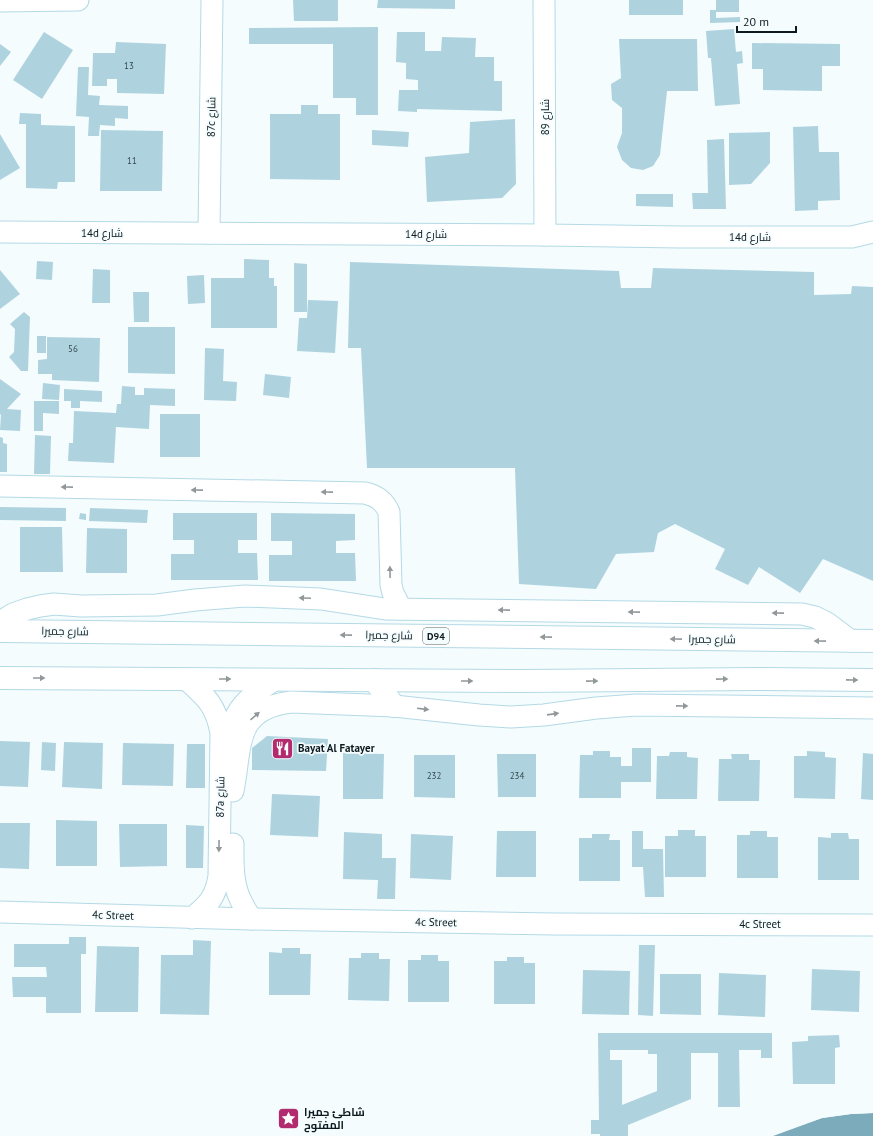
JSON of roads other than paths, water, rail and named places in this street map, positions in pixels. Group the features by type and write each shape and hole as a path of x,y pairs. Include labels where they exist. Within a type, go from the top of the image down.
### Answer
{"main road":[{"name":"شارع جميرا","path":"0,631 873,641"},
{"path":"0,678 525,681 754,679 873,680"},
{"path":"374,680 394,706"}],"street":[{"path":"0,1 78,0"},
{"name":"87c شارع","path":"209,233 212,0"},
{"name":"شارع 89","path":"544,0 545,235"},
{"name":"14d شارع","path":"0,232 681,237 852,237 873,232"},
{"name":"14d شارع","path":"852,237 873,242"},
{"path":"0,486 365,493 373,495 380,499 389,512 391,585 393,593 401,609"},
{"path":"0,622 27,609 54,604 81,606 157,606 245,596 321,599 369,607 401,609 802,614 815,617 827,623 851,641"},
{"name":"87a شارع","path":"186,679 208,700 215,710 221,732 219,876 217,886 210,902 192,918"},
{"name":"87a شارع","path":"251,919 240,899 234,880 233,871 231,733 237,714 248,698 274,680"},
{"path":"233,791 242,733 248,722 257,714 267,707 279,703 291,702 394,706 478,716 511,717 544,715 596,708 636,706 873,708"},
{"name":"4c Street","path":"0,912 192,918 554,924 873,925"}],"water":[{"path":"873,1113 873,1136 773,1136 822,1118"}],"place":[{"name":"Bayat Al Fatayer","path":"283,748"},
{"name":"شاطئ جميرا المفتوح","path":"289,1118"}]}
